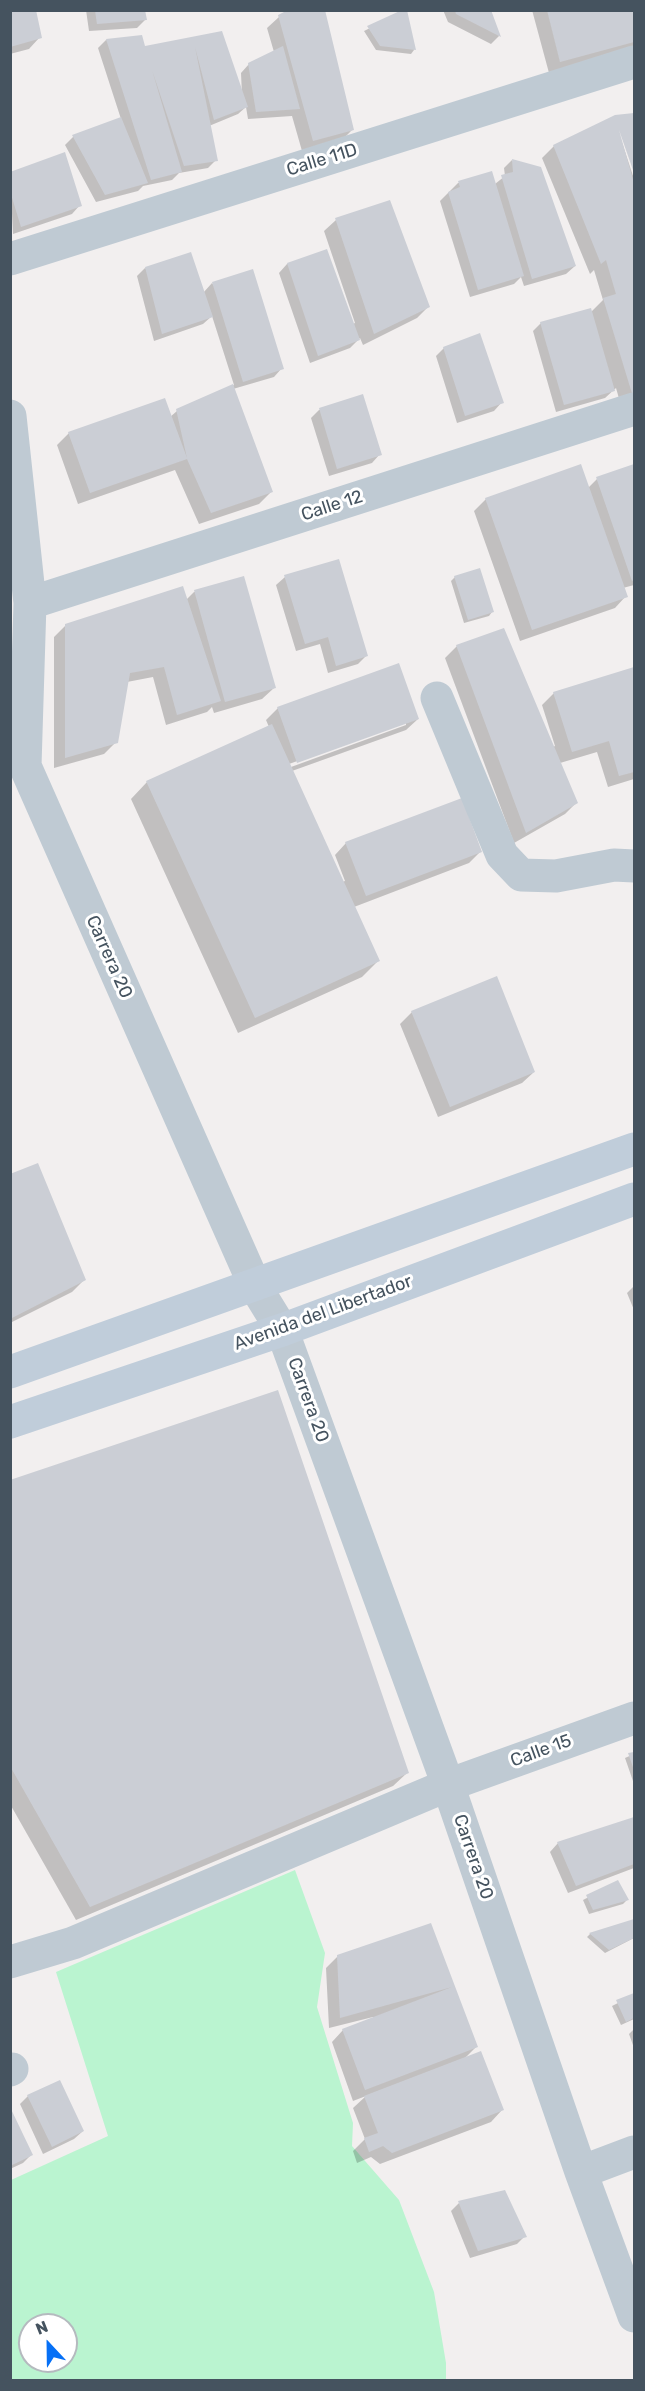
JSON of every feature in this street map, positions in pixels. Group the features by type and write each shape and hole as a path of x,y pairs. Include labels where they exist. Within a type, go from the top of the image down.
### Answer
{"main road":[{"path":"10,1372 634,1149"},
{"name":"Avenida del Libertador","path":"10,1422 282,1330 634,1199"}],"street":[{"name":"Calle 11D","path":"10,259 634,62"},
{"name":"Calle 12","path":"30,603 634,409"},
{"name":"Carrera 20","path":"11,419 30,603 18,770 255,1286 282,1330 448,1785 581,2172 634,2316"},
{"path":"437,698 502,855 521,875 556,876 614,865 634,866"},
{"name":"Calle 15","path":"10,1962 73,1943 448,1785 634,1718"},
{"path":"581,2172 634,2152"}],"green space":[{"path":"295,1870 325,1953 317,2007 353,2123 352,2146 399,2200 434,2292 446,2363 446,2380 11,2380 11,2180 108,2136 56,1972"}],"building":[{"path":"10,10 36,10 42,38 10,47"},
{"path":"95,10 145,10 147,20 97,24"},
{"path":"288,10 325,10 354,130 313,141 278,15"},
{"path":"402,10 407,10 416,50 380,46 367,26"},
{"path":"455,10 491,10 501,37 456,14"},
{"path":"547,10 634,10 634,42 560,62"},
{"path":"222,31 248,107 214,120 195,47 218,161 184,166 152,70 182,172 151,180 106,39 142,35 145,46"},
{"path":"283,46 300,109 256,112 248,63"},
{"path":"634,113 634,173 619,130 634,183 634,400 603,298 616,294 606,260 601,264 553,145 615,115"},
{"path":"121,117 148,183 105,195 72,135"},
{"path":"65,152 82,206 21,227 10,191 10,172"},
{"path":"512,159 541,167 576,266 532,279 501,175 513,172"},
{"path":"492,171 524,276 478,290 448,192 460,187 458,181"},
{"path":"390,200 430,307 374,334 335,218"},
{"path":"327,249 360,340 318,356 287,263"},
{"path":"191,252 213,317 162,334 145,267"},
{"path":"253,269 284,369 243,382 212,282"},
{"path":"591,308 615,391 564,405 540,322"},
{"path":"480,333 504,403 465,416 443,347"},
{"path":"233,384 273,492 211,513 187,459 90,493 68,432 165,398 187,458 176,409"},
{"path":"363,394 382,455 337,469 319,408"},
{"path":"581,464 628,597 532,630 485,498"},
{"path":"634,464 634,580 632,581 596,477"},
{"path":"339,559 368,656 336,666 328,637 305,644 284,575"},
{"path":"480,568 494,612 468,620 454,576"},
{"path":"244,576 276,688 225,702 194,590"},
{"path":"183,586 221,701 177,715 164,667 130,673 118,743 65,758 65,624"},
{"path":"504,628 578,803 526,833 456,645"},
{"path":"399,663 419,719 297,763 277,707"},
{"path":"634,667 634,772 619,776 609,741 572,752 553,692"},
{"path":"272,724 380,961 255,1018 146,781"},
{"path":"462,798 482,852 366,896 345,842"},
{"path":"497,976 535,1072 450,1107 411,1011"},
{"path":"38,1163 86,1280 10,1319 10,1174"},
{"path":"278,1390 409,1773 90,1907 10,1766 10,1480"},
{"path":"634,1752 634,1770 628,1753"},
{"path":"634,1817 634,1864 576,1886 557,1842"},
{"path":"618,1880 629,1900 593,1910 586,1895"},
{"path":"634,1919 634,1938 609,1950 589,1933"},
{"path":"431,1923 478,2047 365,2090 342,2029 452,1987 340,2018 337,1955"},
{"path":"634,1993 634,2018 626,2022 616,2000"},
{"path":"481,2051 504,2110 392,2153 383,2146 369,2152 364,2138 378,2133 364,2096"},
{"path":"60,2080 84,2131 52,2147 27,2095"},
{"path":"10,2107 33,2155 10,2166"},
{"path":"505,2190 527,2237 478,2251 458,2201"}]}
